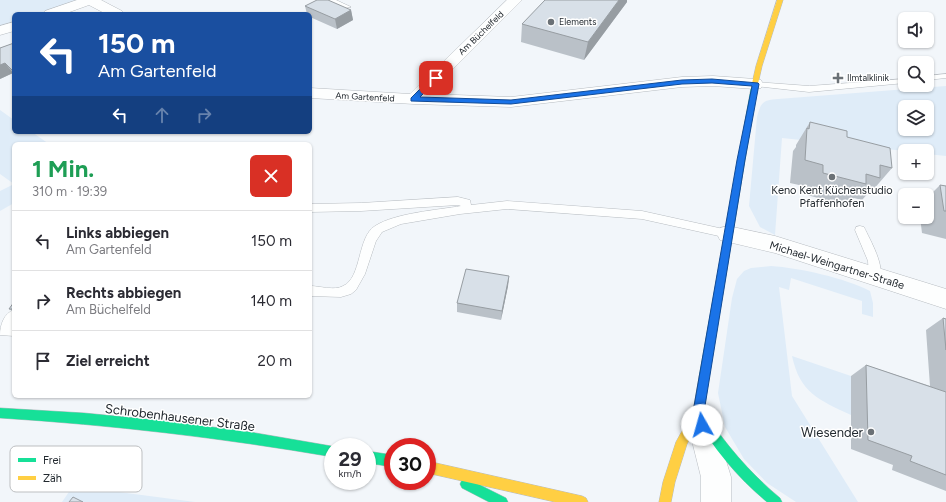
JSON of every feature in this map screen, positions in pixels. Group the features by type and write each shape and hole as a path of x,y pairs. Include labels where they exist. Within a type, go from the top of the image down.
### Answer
{"street":[{"path":"56,12 90,0 113,12"},
{"name":"Am Büchelfeld","path":"414,99 515,0"},
{"path":"665,502 669,482 682,442 698,412 755,84 770,28 780,0"},
{"path":"0,31 12,27"},
{"name":"Am Gartenfeld","path":"312,94 511,102 682,82 712,81 755,84"},
{"name":"Michael-Weingartner-Straße","path":"728,234 775,245 946,299"},
{"path":"698,412 716,478 716,502"},
{"path":"698,412 712,436 729,459 754,485 776,502"},
{"name":"Schrobenhausener Straße","path":"0,413 163,426 324,450"},
{"path":"436,469 582,502"},
{"path":"436,470 502,502"}],"lane":[{"path":"330,0 347,6"},
{"path":"934,77 946,76"},
{"path":"755,84 809,89 898,82"},
{"path":"312,208 361,207 453,201 466,203 467,210"},
{"path":"312,290 342,292 349,290 355,282 372,236 378,229 402,221 485,207 507,205 642,215 728,234"},
{"path":"860,230 874,262 875,277"},
{"path":"12,319 3,331 12,332"}],"shaded area":[{"path":"0,0 80,0 44,12 12,12 12,23 0,27"},
{"path":"946,86 946,156 934,155 934,144 898,144 898,150 782,138 775,235 760,227 749,206 757,117 761,105 769,100 898,90 898,92 934,92 934,87"},
{"path":"0,110 12,119 12,134 35,134 46,142 12,142 12,183 0,174"},
{"path":"12,185 12,204 0,211 0,191"},
{"path":"771,266 822,274 860,286 870,291 873,303 873,317 862,314 862,301 791,278 789,290 779,287 792,396 858,502 796,502 767,483 744,459 725,427 718,393 732,298 737,279 744,271 751,268"},
{"path":"792,356 851,376 851,415 829,405 812,394 800,379"},
{"path":"69,492 119,492 195,502 62,502"}],"building":[{"path":"317,0 328,0 351,10 335,19 305,6"},
{"path":"545,0 619,0 588,42 522,24"},
{"path":"12,44 12,70 5,63 0,65 0,48"},
{"path":"810,122 847,131 847,137 890,148 892,168 880,165 880,178 866,174 866,184 823,173 823,165 805,160 807,128 809,129"},
{"path":"940,185 946,186 946,211 944,211"},
{"path":"466,269 509,276 502,311 457,303"},
{"path":"943,318 946,319 946,350"},
{"path":"866,365 946,392 946,475 910,461 912,456 868,440"},
{"path":"73,497 83,502 69,502"}],"traffic: fast":[{"path":"704,377 754,88"},
{"path":"698,412 715,438 733,461 753,482 776,502"},
{"path":"0,413 125,422 208,432 324,450"},
{"path":"376,458 384,460"},
{"path":"466,484 502,502"}],"traffic: slow":[{"path":"754,88 759,66 780,0"},
{"path":"665,502 669,482 682,442 698,412 704,377"},
{"path":"436,469 582,502"}],"place":[{"name":"Elements","path":"551,22"},
{"name":"Ilmtalklinik","path":"838,78"},
{"name":"Keno Kent Küchenstudio Pfaffenhofen","path":"832,177"},
{"name":"Wiesender","path":"871,432"}],"route":[{"path":"436,78 414,99 489,103 560,97 621,88 682,82 712,81 755,84 698,412 702,425"}]}
